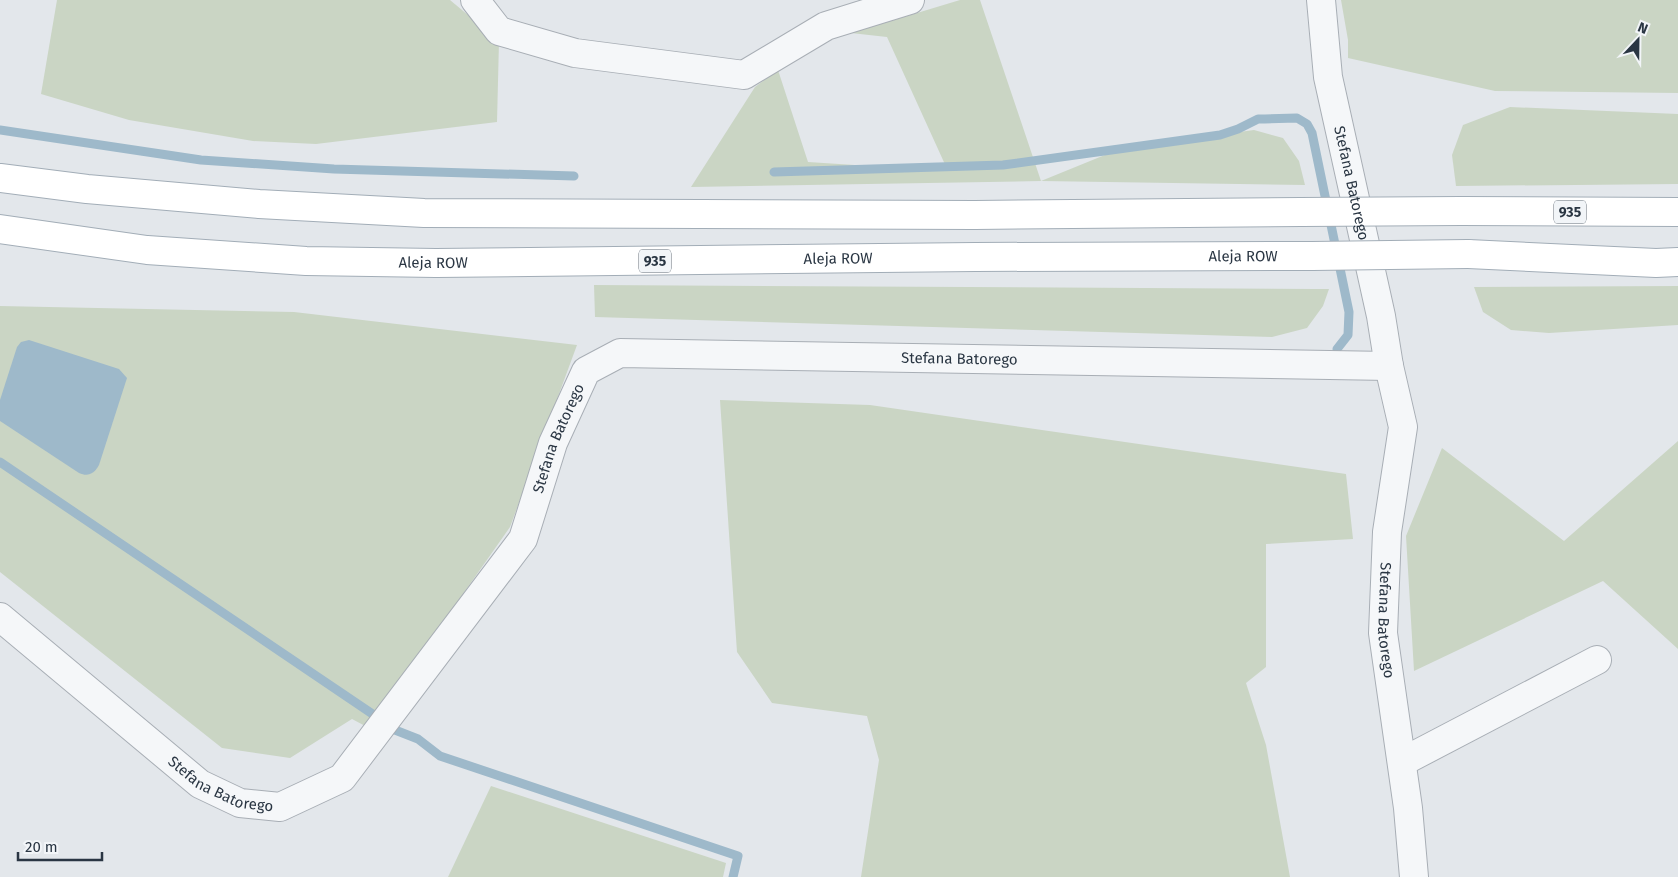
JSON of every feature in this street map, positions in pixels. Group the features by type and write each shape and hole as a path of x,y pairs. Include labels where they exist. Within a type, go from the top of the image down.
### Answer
{"main road":[{"name":"935","path":"0,178 87,189 250,204 424,214 976,215 1461,211 1678,212"},
{"name":"Aleja ROW","path":"0,229 147,250 306,261 427,263 1468,254 1678,262"}],"street":[{"path":"475,0 499,31 566,50 744,75 826,26 910,0"},
{"name":"Stefana Batorego","path":"1320,0 1328,76 1381,316 1389,366 1403,427 1387,532 1384,633 1408,808 1414,877"},
{"name":"Stefana Batorego","path":"0,617 200,784 240,803 280,807 342,778 522,539 553,443 586,371 620,353 1389,366"},
{"path":"1402,762 1597,660"}],"green space":[{"path":"57,0 450,0 499,41 497,122 316,144 253,141 129,120 41,94"},
{"path":"960,0 980,0 1041,181 691,187 755,87 778,70 808,162 948,171 887,37 851,33"},
{"path":"1341,0 1678,0 1678,93 1495,91 1348,58 1348,40"},
{"path":"1510,107 1678,114 1678,184 1456,186 1452,155 1463,125"},
{"path":"1254,130 1283,138 1299,161 1305,185 1041,181 1122,148"},
{"path":"594,285 1329,289 1323,306 1307,328 1272,337 595,317"},
{"path":"1678,286 1678,325 1549,333 1511,330 1483,312 1474,287"},
{"path":"0,306 294,312 577,345 510,527 369,728 352,719 290,758 222,748 0,572"},
{"path":"720,400 870,405 1346,474 1353,539 1266,544 1266,667 1246,683 1266,745 1290,877 861,877 879,760 867,716 772,703 737,652"},
{"path":"1678,441 1678,649 1603,581 1414,671 1406,536 1442,448 1564,541"},
{"path":"491,786 726,863 723,877 448,877"}],"water":[{"path":"29,340 119,369 127,378 99,465 90,474 79,473 0,421 0,400 17,347 21,342"}],"waterway":[{"path":"774,172 1003,165 1220,135 1258,119 1297,118 1307,124 1312,133 1349,312 1348,335 1337,349"},
{"path":"0,130 201,160 334,169 574,176"},
{"path":"0,462 374,715"},
{"path":"395,730 418,739 440,756 738,856 733,877"}]}
